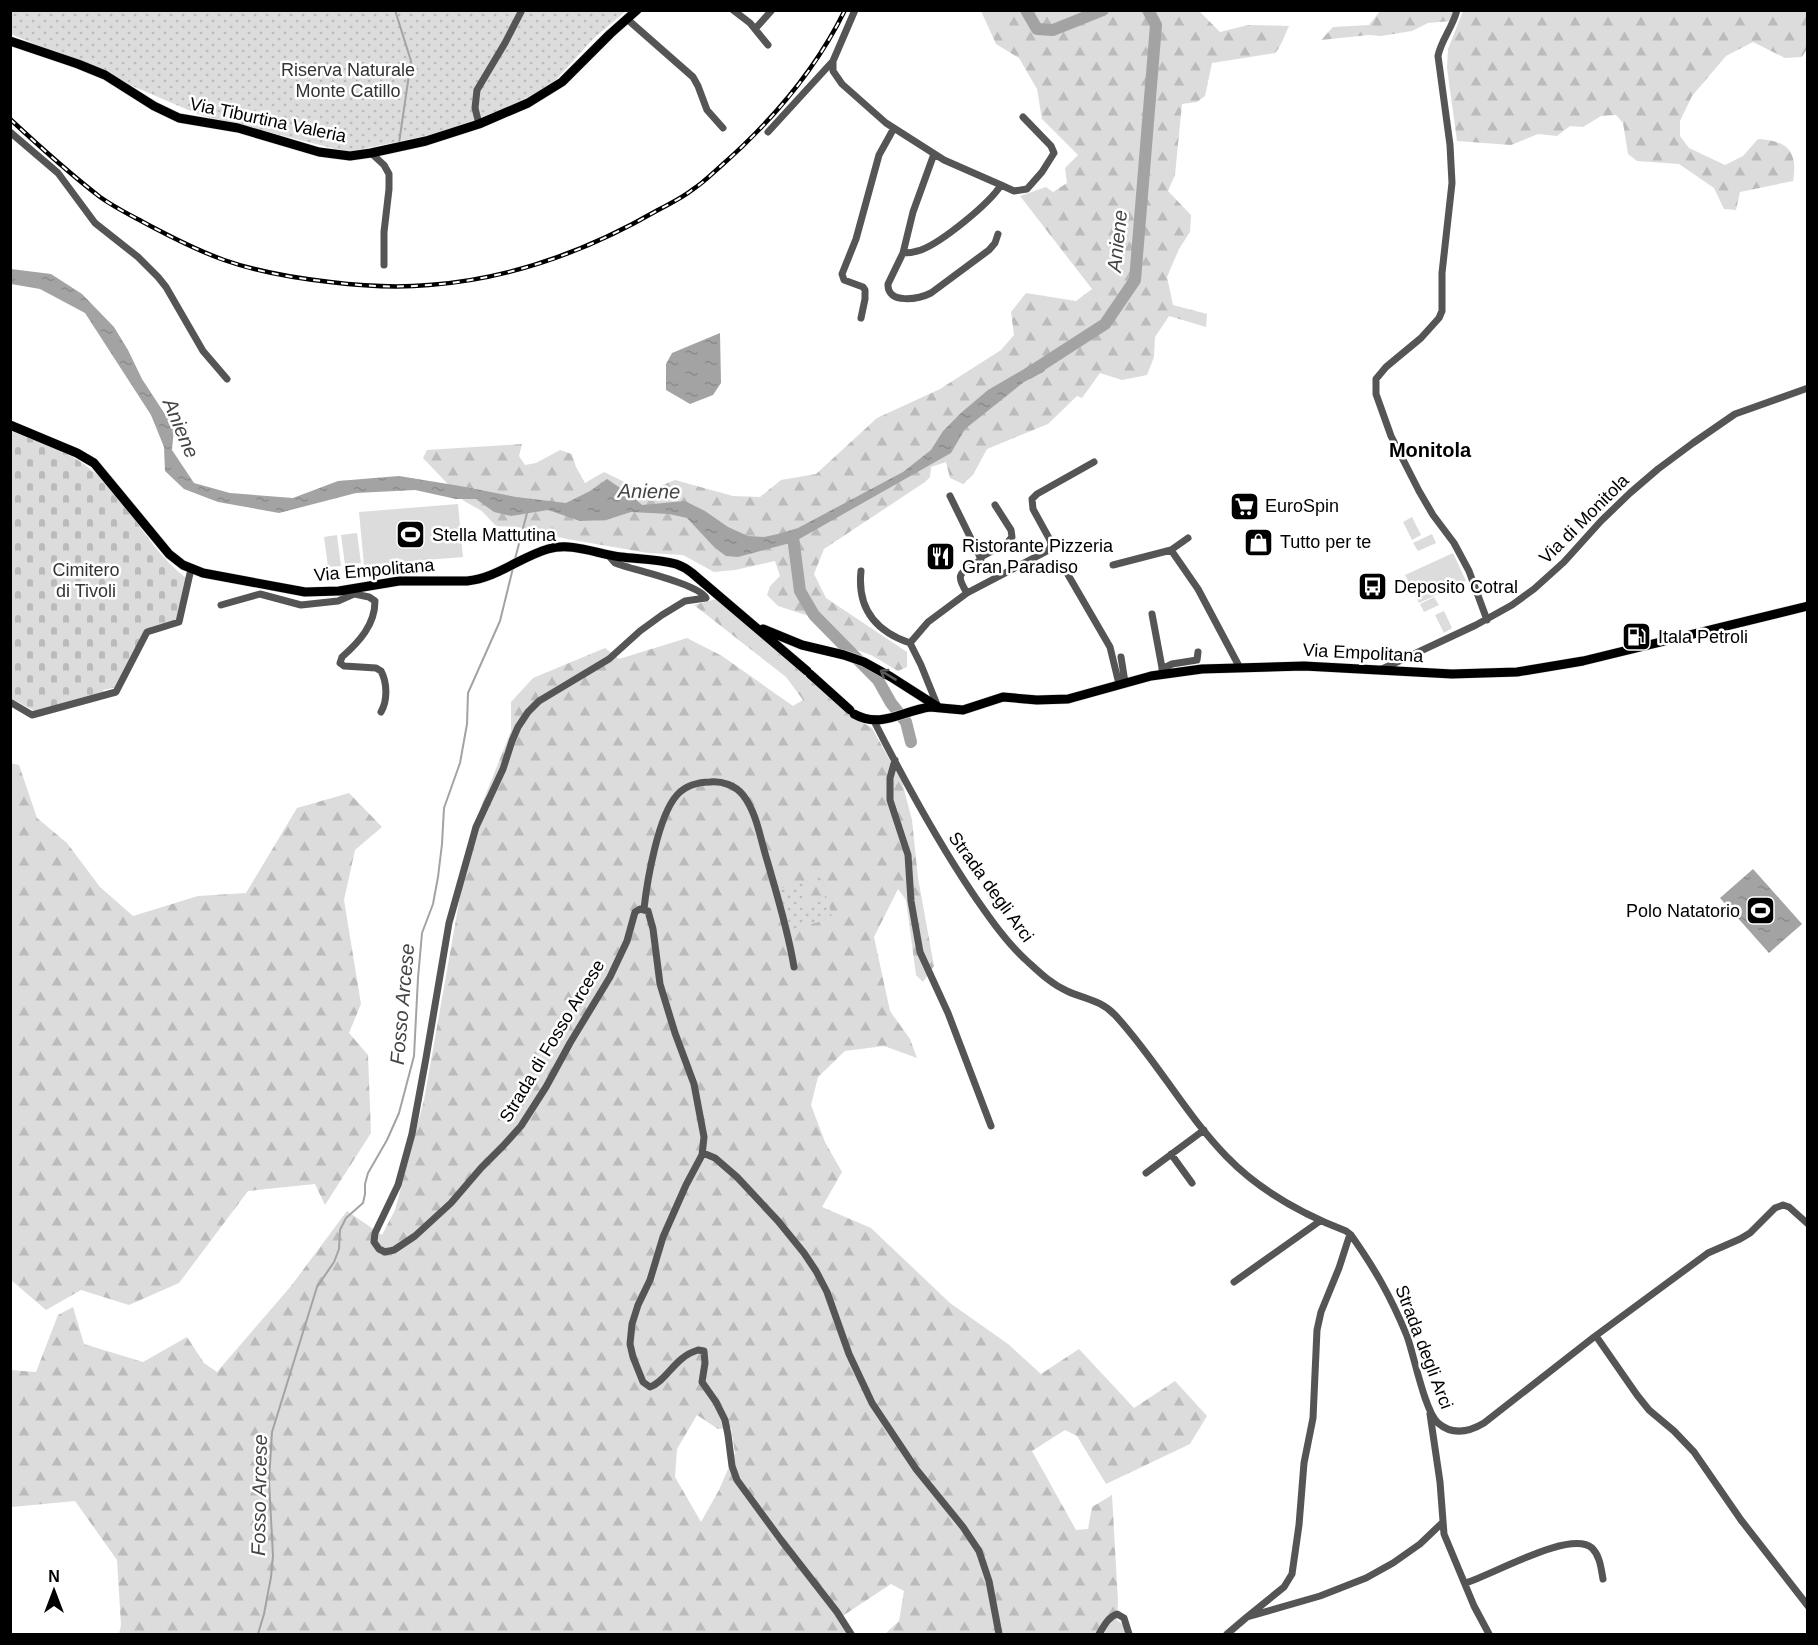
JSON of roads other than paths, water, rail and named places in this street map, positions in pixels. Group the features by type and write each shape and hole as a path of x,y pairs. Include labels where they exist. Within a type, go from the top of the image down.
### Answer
{"main road":[{"name":"Via Tiburtina Valeria","path":"10,41 99,72 179,118 241,129 306,149 350,156 426,141 479,124 518,108 551,90 567,77 637,10"},
{"name":"Via Empolitana","path":"10,425 77,453 94,463 177,561 191,569 211,575 296,591 320,593 395,581 479,580 541,551 556,547 662,562 684,568 708,585 852,712 865,719 878,721 915,710 938,707 963,710 1005,697 1037,700 1068,699 1162,671 1321,666 1475,674 1538,670 1808,606"},
{"path":"753,624 802,645 864,662 938,707"},
{"path":"792,658 793,649 802,645"},
{"path":"914,692 918,701 915,710"}],"street":[{"path":"479,124 475,108 476,93 522,10"},
{"path":"733,10 746,19 768,45"},
{"path":"755,28 772,10"},
{"path":"768,132 833,62 855,10"},
{"path":"1457,10 1450,31 1440,45 1438,57 1450,145 1452,183 1442,273 1442,311 1439,318 1421,338 1386,367 1376,379 1376,394 1391,436 1419,491 1454,543 1469,571 1487,620"},
{"path":"627,19 693,77 707,110 723,128"},
{"path":"833,62 833,71 846,88 881,119 934,154 969,172 1016,191 1027,189 1054,155 1052,147 1023,117"},
{"path":"861,318 865,290 863,287 844,280 842,274 856,239 879,155 894,128"},
{"path":"10,132 58,173 97,225 138,257 159,279 203,351 227,379"},
{"path":"371,153 386,167 389,178 384,232 384,265"},
{"path":"934,154 913,212 903,254 888,284 891,295 899,298 917,298 931,293 993,246 998,234"},
{"path":"903,254 921,250 936,242 985,204 1001,186"},
{"name":"Via di Monitola","path":"1380,670 1487,620 1512,605 1534,589 1574,552 1611,511 1658,469 1693,442 1735,414 1808,387"},
{"path":"910,643 928,622 968,593 1049,550 1050,540 1032,507 1032,499 1036,494 1094,462"},
{"path":"950,496 981,557"},
{"path":"968,593 961,582 962,573 980,561 981,557 1007,543 1012,537 1011,530 995,505"},
{"path":"1113,565 1171,550 1188,538"},
{"path":"1171,550 1198,589 1240,668"},
{"name":"Strada di Fosso Arcese","path":"608,555 617,564 680,583 701,592 706,598 685,601 662,615 609,659 539,701 518,727 503,770 474,832 448,924 410,1141 396,1192 375,1233 374,1242 379,1250 385,1252 394,1250 415,1236 448,1206 520,1126 546,1087 610,977 625,946 635,912 638,910 644,909 650,913 661,987 696,1089 703,1133 703,1153"},
{"path":"10,702 32,714 116,692 147,632 179,622 191,569"},
{"path":"861,571 860,591 872,619 890,635 910,643 938,707"},
{"path":"1067,573 1110,647 1122,683"},
{"path":"339,591 373,599 375,606 367,629 342,657 340,664 345,667 376,668 381,671 386,686 384,707 381,712"},
{"path":"221,605 260,594 301,605 338,601 354,594"},
{"path":"1152,614 1162,671 1172,663 1197,660 1198,652"},
{"path":"1120,657 1122,683"},
{"name":"Strada degli Arci","path":"878,721 895,760 941,846 1010,944 1054,984 1100,1003 1112,1012 1204,1130 1232,1162 1257,1184 1320,1221 1350,1234 1388,1294 1409,1342 1430,1414 1437,1422 1448,1428 1464,1432 1473,1430 1710,1251 1747,1235 1776,1207 1783,1205 1789,1207 1808,1224"},
{"path":"895,760 890,778 890,800 908,855 911,901 919,948 948,1013 991,1126"},
{"name":"Strada di Fosso Arcese","path":"644,909 654,853 672,801 694,784 725,783 741,793 753,814 783,914 794,967"},
{"path":"1146,1173 1204,1130"},
{"path":"851,1635 837,1612 780,1540 736,1478 731,1463 724,1420 716,1402 702,1382 704,1351 698,1350 683,1357 657,1383 650,1386 643,1382 634,1361 630,1339 636,1312 662,1241 686,1185 703,1153 717,1160 740,1180 791,1237 819,1275 849,1354 872,1403 907,1457 980,1551 989,1581 999,1635"},
{"path":"1171,1154 1192,1183"},
{"path":"1234,1282 1320,1221"},
{"path":"1227,1635 1284,1587 1292,1574 1305,1458 1314,1414 1317,1330 1322,1309 1350,1234"},
{"path":"1596,1335 1636,1395 1690,1448 1808,1606"},
{"path":"1430,1414 1440,1482 1442,1523 1450,1551 1479,1617 1490,1635"},
{"path":"1247,1617 1320,1596 1362,1580 1388,1566 1415,1547 1442,1523"},
{"path":"1465,1584 1540,1552 1576,1543 1588,1545 1597,1554 1603,1579"},
{"path":"1099,1635 1110,1618 1117,1614 1124,1618 1129,1635"}],"water":[{"name":"Aniene","path":"11,269 51,274 82,294 114,327 128,350 142,379 174,428 172,450 194,483 230,493 293,498 338,481 399,476 516,497 566,503 607,479 642,505 685,501 728,527 748,536 764,537 798,528 903,472 931,450 943,431 988,390 1038,361 1043,365 1045,371 1024,382 965,429 951,453 794,542 738,557 726,556 715,548 687,518 669,514 631,512 606,520 580,521 548,510 511,516 494,512 476,499 456,499 415,490 356,493 279,513 218,502 184,489 165,471 164,447 151,415 85,313 40,289 11,284"},
{"path":"720,333 721,383 713,395 690,404 666,390 666,364 672,353"},
{"name":"Polo Natatorio","path":"1753,869 1802,924 1769,953 1720,898"}],"waterway":[{"path":"395,10 411,61 399,143"},
{"name":"Aniene","path":"1026,10 1037,29 1053,30 1103,10"},
{"name":"Aniene","path":"1029,373 1105,324 1135,280 1156,25 1148,10"},
{"name":"Fosso Arcese","path":"515,559 527,513"},
{"path":"793,537 800,591 814,615 878,680 891,703 906,722 911,742"},
{"name":"Fosso Arcese","path":"258,1634 264,1614 273,1556 269,1481 272,1432 317,1287 334,1262 339,1249 340,1230 346,1218 363,1203 368,1173 399,1113 414,1056 422,933 433,904 442,844 444,808 460,763 467,724 468,693 500,621 513,568"}],"railway":[{"path":"10,119 105,201 173,238 224,260 276,274 355,285 404,286 459,282 489,277 548,261 631,225 688,193 741,148 791,94 820,54 845,10"}],"place":[{"name":"EuroSpin","path":"1244,506"},
{"name":"Stella Mattutina","path":"411,535"},
{"name":"Tutto per te","path":"1259,542"},
{"name":"Ristorante Pizzeria Gran Paradiso","path":"941,556"},
{"name":"Deposito Cotral","path":"1373,587"},
{"name":"Itala Petroli","path":"1637,637"},
{"name":"Polo Natatorio","path":"1761,911"}],"district":[{"name":"Monitola","path":"1430,450"}],"park label":[{"name":"Riserva Naturale Monte Catillo","path":"348,80"},
{"name":"Cimitero di Tivoli","path":"86,580"}]}
